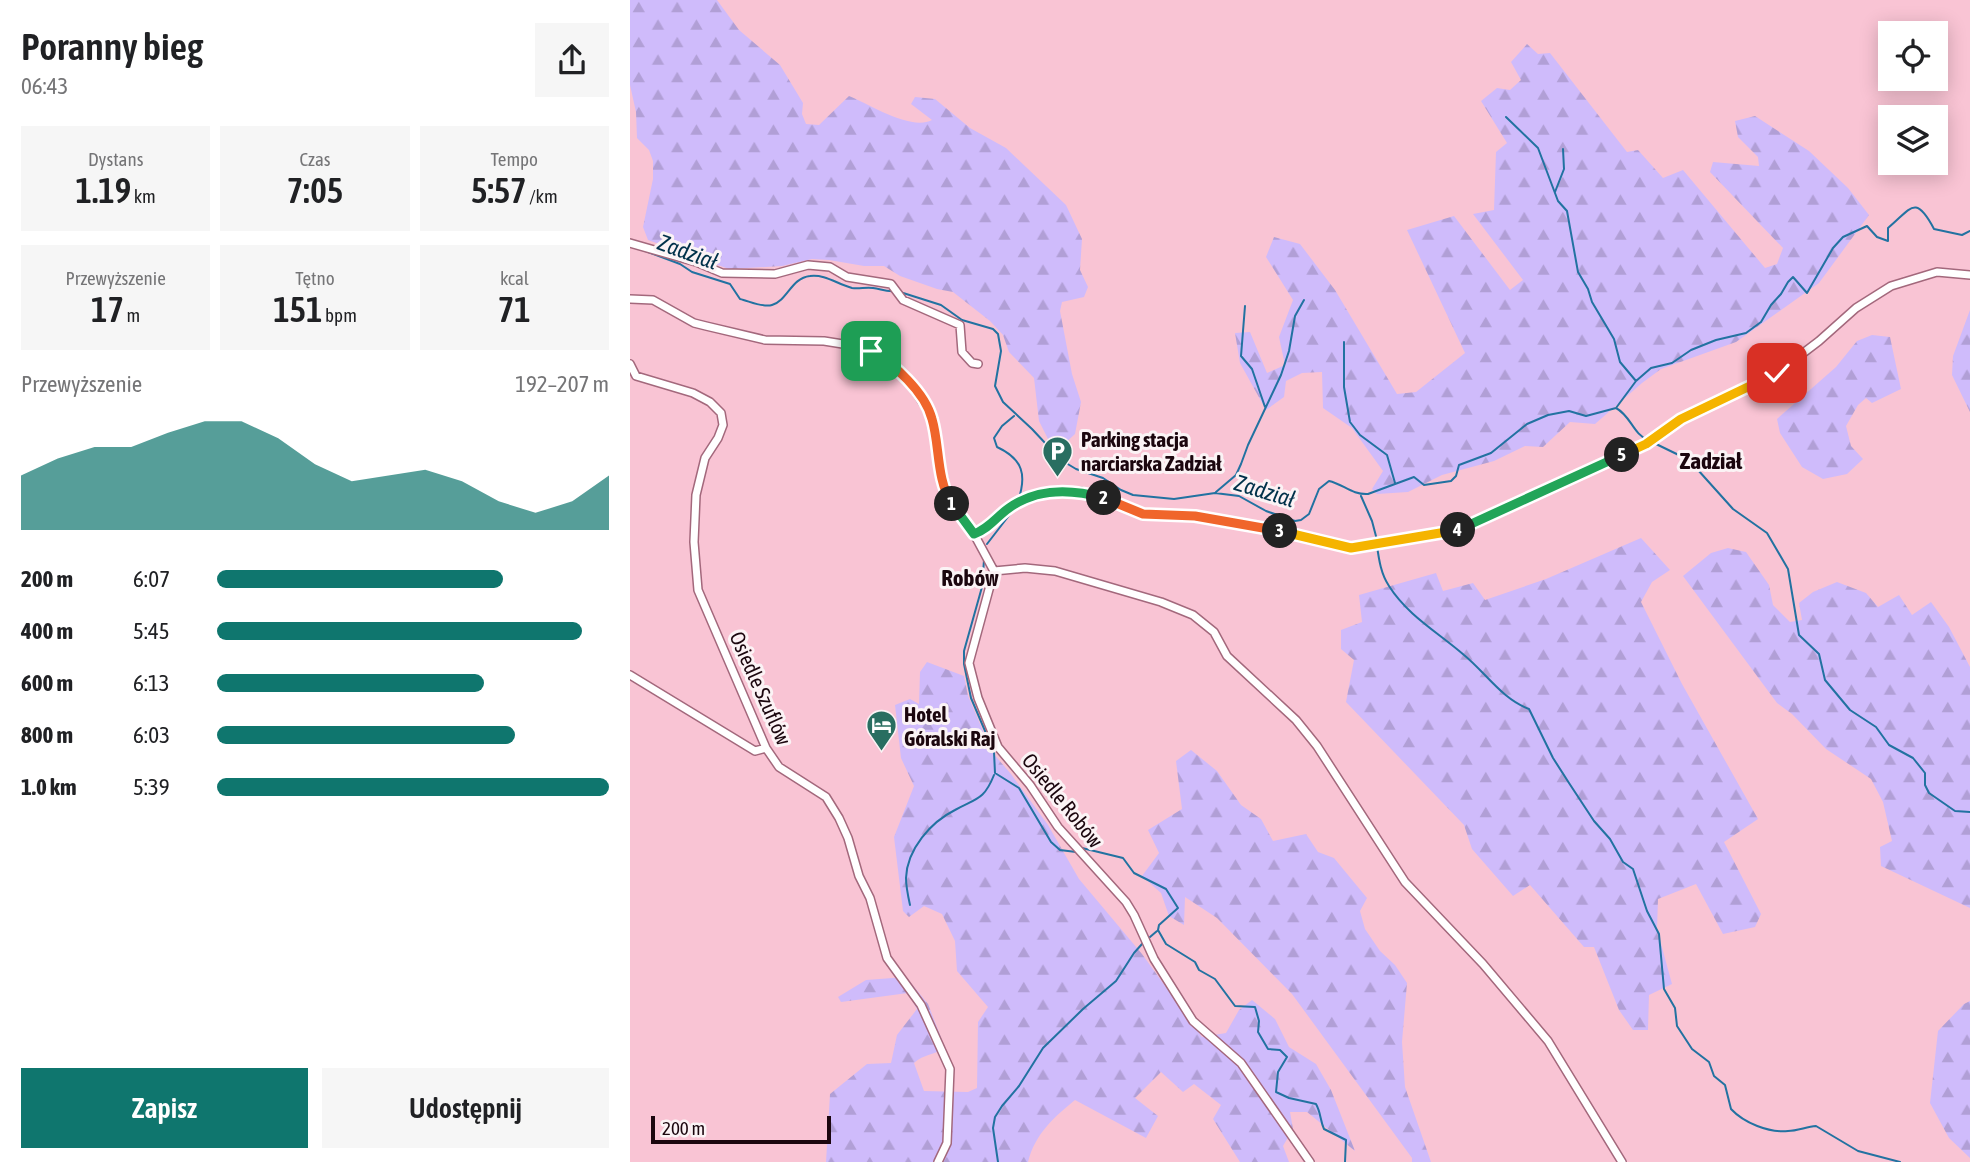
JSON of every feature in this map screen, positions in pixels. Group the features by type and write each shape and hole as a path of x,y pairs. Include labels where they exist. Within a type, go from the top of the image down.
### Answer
{"street":[{"path":"630,243 696,261 722,273 775,274 808,265 830,267 847,277 886,282 907,302 960,325 962,352 965,358 978,364"},
{"path":"974,534 994,524 1010,508 1022,501 1049,492 1080,491 1143,514 1195,516 1276,529 1351,548 1462,530 1646,444 1681,419 1777,373 1856,308 1891,286 1937,272 1970,275"},
{"path":"630,299 653,300 694,323 765,340 824,341 849,345 871,351 888,360 909,381 932,417 939,462 949,499 974,534 994,571 1025,568 1055,571 1161,602 1193,615 1214,632 1227,656 1296,720 1317,746 1405,882 1483,964 1548,1041 1622,1162"},
{"name":"Osiedle Szuflów","path":"630,364 636,376 693,393 710,402 721,413 723,425 719,438 705,458 696,495 694,542 698,590 766,748 779,767 826,797 839,818 859,876 874,908 887,958 921,1005 950,1069 947,1143 938,1162"},
{"name":"Osiedle Robów","path":"994,571 969,663 978,698 998,747 1030,785 1058,827 1126,902 1154,959 1193,1021 1241,1063 1310,1162"},
{"path":"630,675 755,751 766,748"}],"green space":[{"path":"630,0 717,0 739,30 780,65 803,103 802,114 806,124 819,125 849,96 902,120 923,122 932,120 911,104 915,97 935,99 970,128 1006,148 1066,205 1082,239 1080,270 1088,287 1084,297 1062,302 1060,311 1072,374 1081,402 1075,434 1062,446 1050,443 1039,421 1034,378 1009,352 1003,335 990,321 953,292 900,276 884,266 864,266 829,260 812,259 782,266 729,269 648,240 643,227 653,179 653,161 649,150 637,138 636,112 630,85"},
{"path":"1527,44 1538,54 1550,53 1627,152 1638,150 1663,178 1683,170 1765,268 1777,264 1783,248 1710,172 1713,162 1759,166 1758,157 1738,137 1735,121 1755,116 1809,151 1848,188 1869,215 1819,283 1736,342 1661,369 1595,424 1570,422 1543,447 1525,446 1494,461 1442,475 1408,492 1377,494 1372,489 1383,471 1352,428 1323,408 1322,372 1302,373 1286,381 1284,397 1266,410 1240,363 1235,333 1250,332 1267,373 1285,365 1279,337 1293,300 1266,257 1274,237 1300,244 1335,290 1397,394 1416,392 1465,353 1407,230 1454,216 1510,290 1523,280 1473,214 1494,210 1496,152 1507,143 1481,101 1497,88 1510,90 1521,80 1511,62"},
{"path":"1970,310 1970,412 1952,375 1953,356"},
{"path":"1872,335 1890,337 1901,389 1872,403 1866,398 1858,405 1846,426 1851,446 1863,459 1847,474 1823,479 1802,467 1780,433 1777,419 1836,367 1857,341"},
{"path":"1641,538 1670,570 1652,582 1641,602 1682,684 1758,819 1724,842 1761,914 1755,927 1723,934 1696,884 1658,899 1657,929 1672,984 1649,995 1648,1030 1633,1030 1619,1010 1594,947 1584,947 1530,885 1513,896 1472,849 1464,825 1346,702 1354,660 1341,649 1341,630 1362,622 1359,595 1436,573 1443,591 1473,583 1485,600 1546,579"},
{"path":"1728,548 1746,552 1769,585 1773,605 1790,622 1802,620 1799,603 1813,592 1837,582 1866,593 1878,607 1899,595 1912,615 1931,602 1949,627 1970,667 1970,908 1881,866 1880,847 1892,841 1883,802 1871,779 1826,749 1792,714 1777,703 1683,576 1711,553"},
{"path":"927,662 964,676 968,696 992,752 1048,825 1079,879 1142,954 1202,1037 1226,1033 1239,1010 1252,1000 1275,1019 1289,1047 1316,1064 1331,1090 1355,1151 1307,1112 1290,1112 1293,1129 1283,1146 1289,1162 1240,1162 1213,1119 1221,1105 1194,1084 1183,1092 1161,1072 1135,1098 1158,1116 1146,1138 1075,1100 1040,1135 1028,1162 826,1162 830,1094 867,1064 891,1063 897,1035 917,1009 908,993 841,1002 838,997 866,980 906,977 928,1004 945,1048 914,1063 924,1091 968,1092 977,1088 978,1022 988,1007 957,971 955,941 942,914 924,906 909,917 903,911 894,837 914,786 901,758 895,705 910,699 919,704 920,672"},
{"path":"1191,750 1217,771 1241,805 1261,819 1273,841 1306,834 1318,852 1334,858 1367,898 1360,911 1365,929 1407,983 1402,1042 1405,1087 1431,1162 1412,1162 1412,1158 1292,994 1217,918 1185,897 1184,925 1169,916 1161,893 1142,876 1159,853 1148,830 1182,809 1176,761"},
{"path":"1970,1001 1970,1158 1949,1138 1930,1103 1938,1031"}],"waterway":[{"path":"1506,117 1538,148 1558,201 1567,211 1578,272 1614,339 1620,362 1636,381"},
{"path":"1555,192 1564,169 1563,149"},
{"name":"Zadział","path":"900,292 941,305 962,320 993,329 998,334 1001,351 995,386 1003,402 1061,460 1076,469 1103,478 1133,495 1174,499 1215,493 1239,496 1266,511 1295,521 1309,514 1319,489 1329,481 1357,493 1368,494 1414,477 1424,485 1451,481 1456,476 1459,465 1491,453 1527,424 1548,415 1569,411 1586,416 1616,408 1636,381 1651,368 1672,363 1691,350 1716,340 1746,333 1761,322 1793,277 1807,293 1833,248 1843,237 1867,226 1877,237 1888,241 1888,228 1908,210 1917,208 1928,218 1934,229 1962,235 1970,231"},
{"name":"Zadział","path":"640,249 680,264 692,272 730,284 740,299 760,305 772,305 782,299 798,281 810,276 826,278 852,288 895,291"},
{"path":"1216,492 1236,475 1281,375 1289,351 1295,316 1304,300"},
{"path":"1245,306 1241,356 1252,369 1265,407"},
{"path":"1344,342 1344,387 1350,422 1360,435 1387,455 1395,483"},
{"path":"1616,408 1639,434 1648,440"},
{"path":"1014,416 1002,426 994,438 997,447 1013,457 1021,469 1022,483 1018,501"},
{"path":"1654,443 1689,460 1733,509 1767,533 1788,569 1799,635 1819,654 1825,680 1850,710 1876,727 1889,745 1913,758 1925,773 1925,785 1929,793 1955,811 1970,812"},
{"path":"1361,496 1377,540"},
{"path":"987,544 1014,509"},
{"path":"1377,546 1384,577 1405,606 1464,655 1502,692 1529,709 1553,758 1569,783 1594,821 1610,839 1623,862 1633,869 1647,911 1659,934 1664,989 1675,1008 1677,1026 1692,1049 1709,1062 1714,1076 1725,1085 1731,1109 1750,1123 1765,1129 1791,1131 1816,1126 1858,1151 1900,1162"},
{"path":"984,560 982,587 964,651 971,698 994,752 995,773 1019,788 1051,842 1060,850 1076,852"},
{"path":"910,905 907,867 916,847 937,822 983,794 994,775"},
{"path":"1082,848 1123,858 1134,873 1166,889 1178,908 1159,925 1158,930 1166,944 1195,962 1199,970 1215,979 1235,1006 1255,1007 1259,1021 1258,1032 1268,1049 1280,1050 1287,1057 1278,1072 1276,1092 1316,1104 1324,1129 1346,1140 1345,1162"},
{"path":"1150,937 1157,931"},
{"path":"998,1162 993,1128 995,1117 1002,1106 1019,1086 1043,1048 1116,981 1142,944"}],"place":[{"name":"Parking stacja narciarska Zadział","path":"1058,478"},
{"name":"Hotel Góralski Raj","path":"881,753"}],"district":[{"name":"Zadział","path":"1711,461"},
{"name":"Robów","path":"970,578"}],"route":[{"path":"871,351 888,360 909,381 926,405 932,417 939,462 949,499 974,534 994,524 1010,508 1029,498 1049,492 1080,491 1143,514 1195,516 1276,529 1351,548 1462,530 1646,444 1681,419 1777,373"}]}
